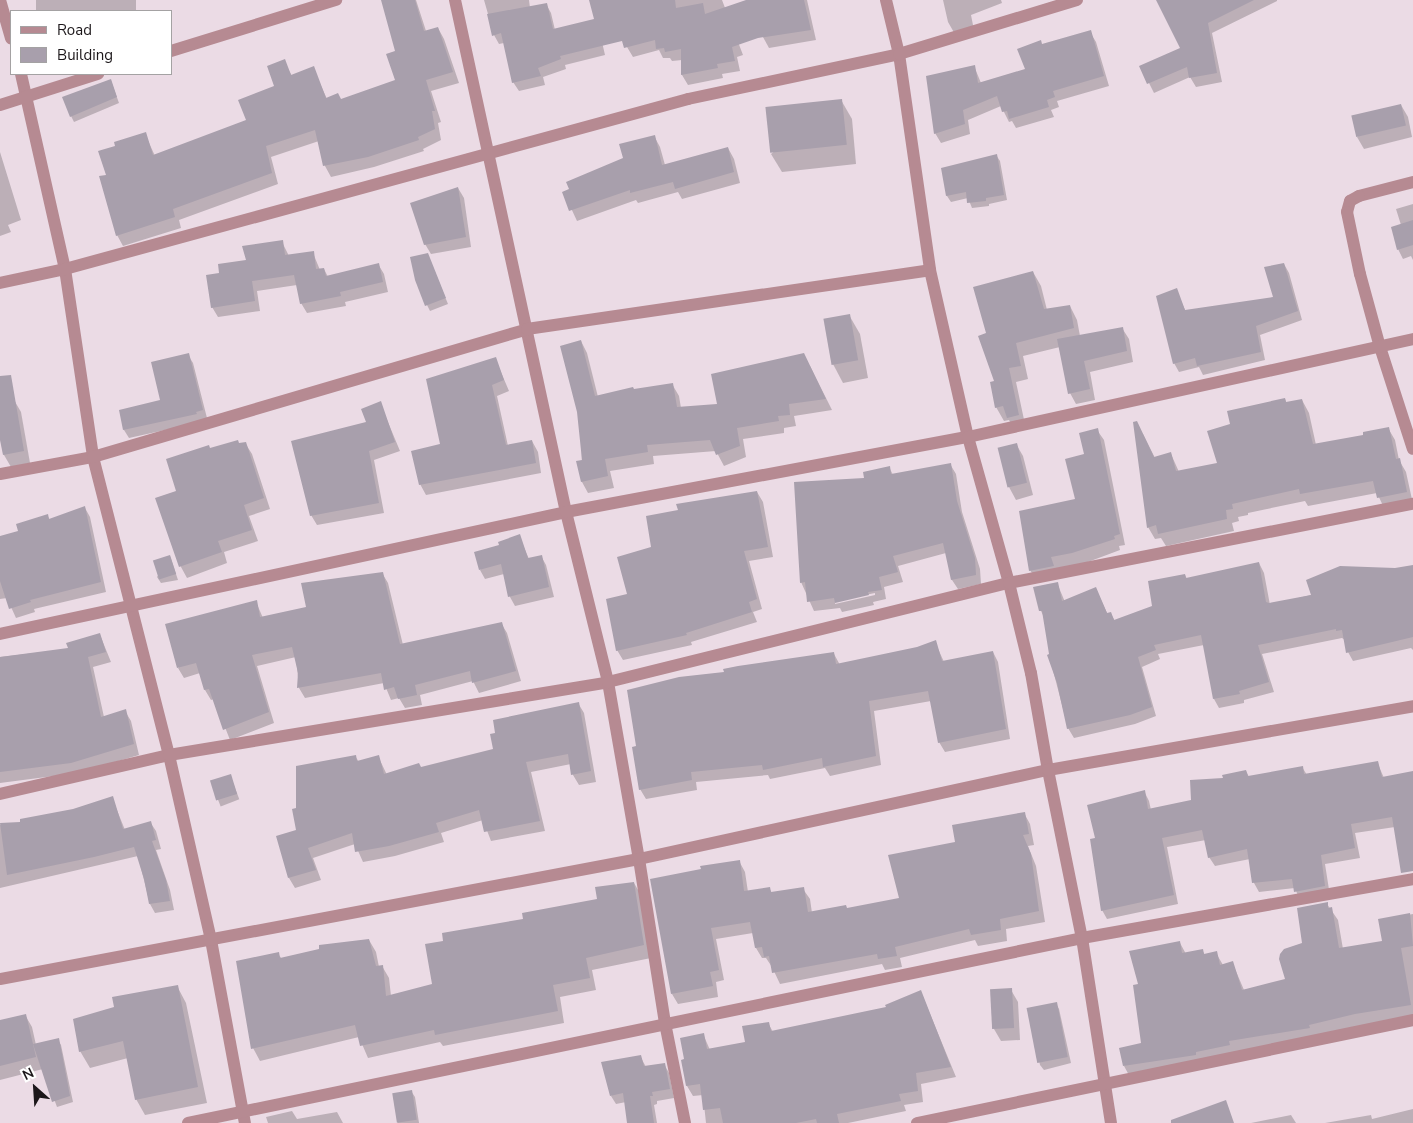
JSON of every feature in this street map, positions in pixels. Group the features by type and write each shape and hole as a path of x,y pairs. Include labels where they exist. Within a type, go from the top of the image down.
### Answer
{"street":[{"path":"0,0 10,35"},
{"path":"172,51 336,0"},
{"path":"455,0 490,154 566,512 608,682 665,1023 685,1123"},
{"path":"886,0 899,54 930,270 968,436 1009,583 1031,673 1048,770 1082,938 1107,1084 1111,1123"},
{"path":"0,283 65,269 688,99 899,54 1077,0"},
{"path":"21,75 65,269 92,457 169,755 211,940 244,1118"},
{"path":"0,105 95,75"},
{"path":"1413,182 1358,196 1350,202 1347,212 1360,274 1380,347 1413,446"},
{"path":"0,474 92,457 527,329 930,270"},
{"path":"0,634 566,512 968,436 1413,339"},
{"path":"0,794 169,755 608,682 1009,583 1413,504"},
{"path":"0,979 639,859 1048,770 1413,706"},
{"path":"188,1123 244,1118 665,1023 1082,938 1413,879"},
{"path":"917,1123 1413,1020"}],"building":[{"path":"381,0 415,0 424,31 438,27 453,72 426,80 435,111 432,111 435,129 418,137 419,140 368,157 323,166 315,130 266,146 272,173 173,209 175,217 116,236 99,176 106,175 98,151 115,146 114,142 146,132 153,155 246,120 238,100 274,86 267,66 285,59 291,75 314,66 326,98 338,93 341,99 395,80 386,54 395,51"},
{"path":"589,0 675,0 676,8 703,3 705,14 746,0 804,0 811,30 758,38 732,47 735,61 717,64 718,68 681,75 681,49 665,52 664,48 656,49 655,40 624,48 622,41 560,56 561,59 538,68 541,76 512,83 501,33 492,36 487,14 547,3 553,29 594,19"},
{"path":"1156,0 1254,0 1208,23 1217,73 1189,78 1187,67 1147,84 1139,66 1180,48"},
{"path":"1091,30 1104,76 1053,91 1055,97 1047,100 1049,107 1009,119 1007,111 1002,112 997,96 963,110 965,124 934,134 926,76 975,65 978,83 1025,69 1017,49 1041,40 1042,44"},
{"path":"111,79 117,97 70,117 62,97"},
{"path":"842,99 847,145 770,153 765,107"},
{"path":"1401,104 1406,125 1356,137 1351,115"},
{"path":"655,135 662,165 728,147 734,172 675,189 673,182 630,193 630,190 569,211 562,192 569,189 566,182 623,158 619,144"},
{"path":"997,154 1004,195 986,198 986,201 967,203 966,192 946,196 941,168"},
{"path":"458,187 466,237 424,245 410,203"},
{"path":"1413,220 1413,245 1397,250 1391,227"},
{"path":"283,240 285,255 314,251 316,269 324,268 326,276 379,263 383,282 340,292 341,296 300,304 294,275 252,281 255,301 211,308 206,275 219,273 218,264 246,260 242,246"},
{"path":"428,253 446,298 425,306 415,280 410,257"},
{"path":"1284,263 1298,311 1256,326 1261,352 1197,366 1195,358 1173,364 1156,296 1177,288 1185,310 1273,297 1264,267"},
{"path":"1033,271 1044,309 1070,305 1074,328 1016,343 1021,366 1009,368 1019,415 1007,418 1003,406 995,408 990,382 994,381 978,336 986,333 973,287"},
{"path":"850,314 858,360 832,365 823,319"},
{"path":"1123,327 1127,351 1084,361 1090,389 1068,394 1057,339"},
{"path":"581,340 595,396 633,387 634,389 673,383 677,407 717,404 711,374 804,353 826,399 789,404 790,415 778,416 779,421 737,428 740,446 716,455 710,440 647,445 648,452 605,459 608,476 581,482 576,461 582,460 577,412 560,346"},
{"path":"189,353 203,410 196,412 197,414 123,430 119,410 160,400 151,362"},
{"path":"496,357 504,380 492,385 506,445 532,440 536,463 419,485 411,451 440,444 426,379"},
{"path":"11,375 24,451 3,455 0,440 0,376"},
{"path":"1285,398 1286,402 1302,399 1313,444 1363,435 1363,432 1389,427 1396,459 1400,458 1407,492 1377,498 1373,481 1300,494 1299,489 1232,504 1233,509 1226,510 1227,519 1158,534 1156,525 1147,528 1133,422 1137,421 1154,457 1171,452 1176,471 1217,463 1207,431 1230,424 1227,411"},
{"path":"381,401 395,442 369,451 379,503 310,516 291,441 366,422 361,409"},
{"path":"1098,428 1120,534 1114,536 1115,539 1072,553 1051,557 1054,566 1029,571 1019,511 1075,499 1065,459 1084,454 1079,433"},
{"path":"238,440 239,443 246,442 264,498 244,505 252,530 218,541 222,552 179,567 155,498 176,491 166,459 209,445 210,448"},
{"path":"1017,443 1027,483 1008,488 998,448"},
{"path":"951,463 957,501 975,558 976,575 951,580 943,543 893,556 898,572 879,577 882,590 868,592 869,595 835,603 834,598 807,602 805,582 800,583 794,482 864,478 863,472 890,466 891,474"},
{"path":"757,491 768,547 744,551 757,599 749,602 752,612 686,633 687,635 616,651 606,599 627,594 617,557 651,547 646,516 678,510 676,504"},
{"path":"85,506 101,582 30,600 31,602 9,609 0,581 0,536 18,531 16,524 48,514 49,519"},
{"path":"520,534 528,558 542,555 549,587 508,597 501,564 479,570 474,552 499,545 498,542"},
{"path":"170,555 176,574 159,580 153,561"},
{"path":"1259,562 1266,602 1269,603 1311,595 1306,580 1340,566 1395,568 1413,565 1413,637 1346,653 1342,630 1336,631 1336,629 1258,645 1269,682 1239,691 1240,694 1213,699 1201,635 1154,645 1156,650 1138,657 1152,707 1130,715 1067,729 1057,683 1047,655 1049,654 1042,611 1039,611 1033,587 1058,582 1062,601 1096,587 1107,613 1111,612 1114,620 1152,606 1148,581 1185,574 1186,578"},
{"path":"383,572 400,644 502,622 516,671 472,683 470,671 415,685 417,695 398,699 394,687 384,690 381,673 297,688 298,673 292,647 252,655 269,712 223,730 209,689 204,690 196,663 177,668 165,624 257,600 260,617 306,607 301,583"},
{"path":"100,633 106,652 88,657 101,717 126,709 134,744 71,763 0,772 0,657 68,648 66,643"},
{"path":"936,640 942,661 993,651 1006,729 938,743 928,691 869,701 876,756 823,767 822,758 763,770 762,765 691,772 692,780 639,790 632,747 636,746 627,690 679,677 724,672 723,669 738,666 834,652 836,664 917,647"},
{"path":"579,702 591,771 571,775 568,754 526,762 540,821 484,832 479,810 436,823 439,832 389,846 355,852 352,833 308,848 316,870 288,878 276,836 296,830 292,809 296,808 296,766 356,755 357,761 379,755 384,774 419,763 421,767 493,749 490,734 495,733 493,720"},
{"path":"1378,761 1382,777 1413,771 1413,871 1401,873 1392,817 1351,824 1355,848 1321,855 1325,886 1294,892 1292,879 1252,883 1247,849 1208,858 1202,830 1162,838 1174,895 1101,911 1090,839 1095,838 1087,805 1145,790 1148,809 1191,800 1190,780 1223,778 1222,775 1246,770 1248,776 1303,766 1304,774"},
{"path":"231,774 237,794 216,801 210,780"},
{"path":"113,796 123,829 151,821 156,840 152,841 166,880 170,901 149,904 144,879 134,847 7,875 0,823 20,822 20,819 73,809"},
{"path":"1025,812 1029,834 1023,835 1031,854 1039,911 1000,919 1001,930 971,935 969,929 895,947 897,956 878,959 877,954 772,973 769,956 764,957 762,947 755,948 750,922 711,928 719,970 710,972 713,986 671,994 650,879 701,869 700,866 740,860 744,891 770,887 771,892 804,887 808,912 846,905 847,908 899,898 888,855 955,842 952,825"},
{"path":"634,882 644,945 586,958 590,978 553,985 558,1011 435,1035 434,1030 360,1046 355,1025 251,1049 236,961 279,952 280,958 319,949 319,945 369,939 376,966 383,965 386,996 432,984 425,944 443,941 442,933 523,919 522,913 597,899 595,887"},
{"path":"1328,902 1328,908 1332,907 1339,948 1382,941 1378,919 1410,913 1413,946 1401,948 1411,1005 1355,1014 1309,1025 1310,1028 1229,1041 1230,1045 1196,1052 1196,1055 1123,1066 1119,1048 1141,1043 1133,985 1138,984 1129,951 1180,941 1182,953 1203,949 1204,954 1217,951 1220,965 1233,961 1242,990 1285,979 1279,959 1280,954 1284,949 1302,943 1297,908"},
{"path":"178,985 198,1087 135,1100 123,1041 79,1052 73,1019 114,1007 112,997"},
{"path":"1012,988 1014,1028 992,1029 990,989"},
{"path":"921,990 951,1067 916,1073 918,1091 899,1094 901,1101 837,1114 839,1123 817,1123 816,1119 796,1123 723,1123 720,1108 703,1110 700,1084 686,1086 681,1060 684,1059 680,1038 704,1033 707,1049 745,1042 742,1026 769,1022 771,1031 886,1007 885,1005"},
{"path":"1057,1002 1068,1057 1037,1063 1027,1008"},
{"path":"26,1014 36,1057 0,1066 0,1020"},
{"path":"59,1038 70,1096 52,1102 33,1044"},
{"path":"641,1055 644,1066 665,1063 670,1089 652,1092 653,1096 650,1096 654,1123 627,1123 623,1093 610,1096 601,1062"},
{"path":"412,1090 417,1120 397,1123 392,1093"},
{"path":"1226,1100 1234,1123 1171,1123 1171,1120"}]}
